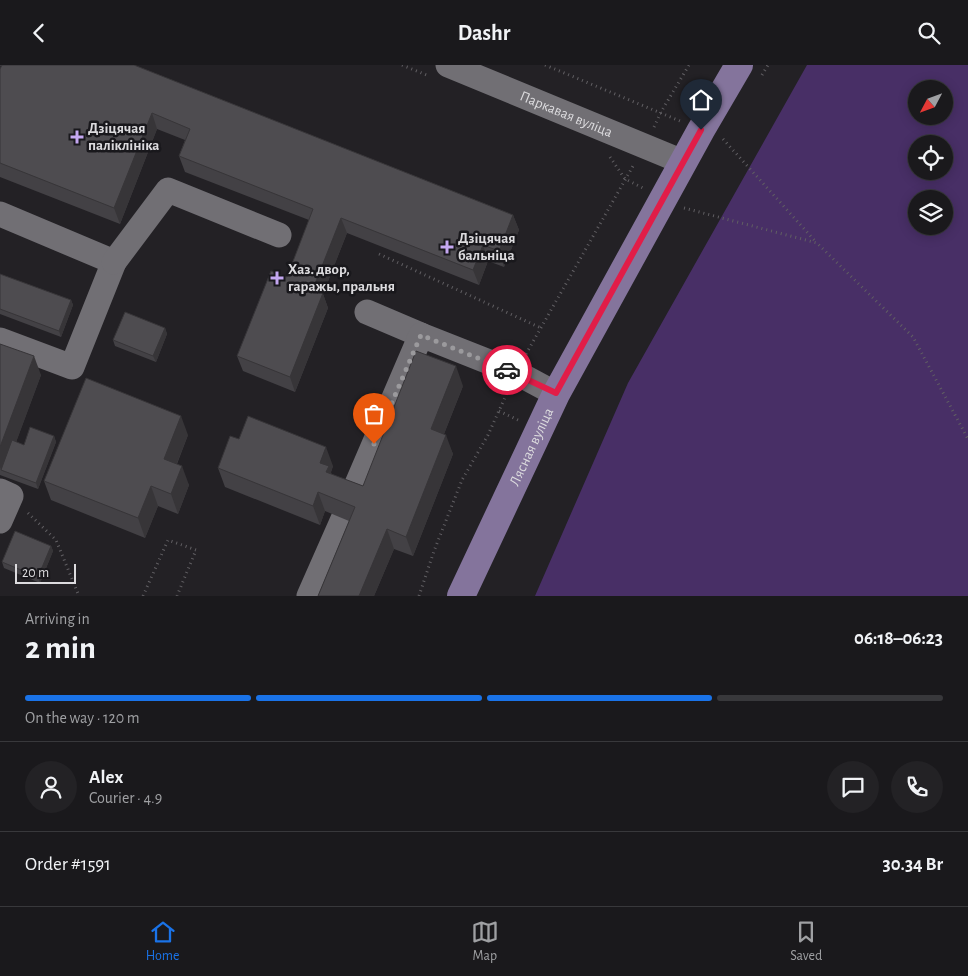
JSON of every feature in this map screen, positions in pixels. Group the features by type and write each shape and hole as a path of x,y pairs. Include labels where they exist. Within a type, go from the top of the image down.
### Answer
{"main road":[{"name":"Лясная вуліца","path":"461,596 556,393 683,162 739,65"}],"street":[{"name":"Паркавая вуліца","path":"448,65 683,162"},
{"path":"0,340 72,367 114,262 168,190 279,235"},
{"path":"0,214 114,262"},
{"path":"367,312 517,373 556,393"},
{"path":"309,596 421,335"},
{"path":"0,521 5,493"}],"path":[{"path":"544,65 661,112 689,65"},
{"path":"723,139 817,243 913,337 968,439"},
{"path":"683,208 817,243"},
{"path":"380,254 541,328"},
{"path":"5,493 56,540 79,596"},
{"path":"143,596 168,540 196,550 177,596"}],"shaded area":[{"path":"807,65 968,65 968,596 535,596 628,383"}],"building":[{"path":"2,65 134,65 513,215 499,251 483,245 473,270 341,218 313,289 323,293 290,377 237,356 271,271 287,277 313,209 179,156 190,129 152,113 114,208 0,163 0,69"},
{"path":"0,274 71,300 59,331 0,309"},
{"path":"125,312 165,328 153,356 113,340"},
{"path":"0,344 34,356 0,447"},
{"path":"416,351 456,366 431,429 446,435 406,537 387,529 359,596 318,596 355,507 318,492 313,506 218,468 230,436 239,439 248,416 326,447 320,463 329,466 326,472 363,486"},
{"path":"86,378 181,416 164,459 182,466 171,494 151,486 138,518 44,481"},
{"path":"30,427 54,436 36,483 1,470 12,440 24,445"},
{"path":"15,531 51,546 38,577 2,562"}],"way so far":[{"path":"374,444 421,335 507,370"}],"place":[{"name":"Дзіцячая паліклініка","path":"77,137"},
{"name":"Дзіцячая бальніца","path":"447,247"},
{"name":"Хаз. двор, гаражы, пральня","path":"277,278"}],"route":[{"path":"507,370 517,373 556,393 701,130"}]}
